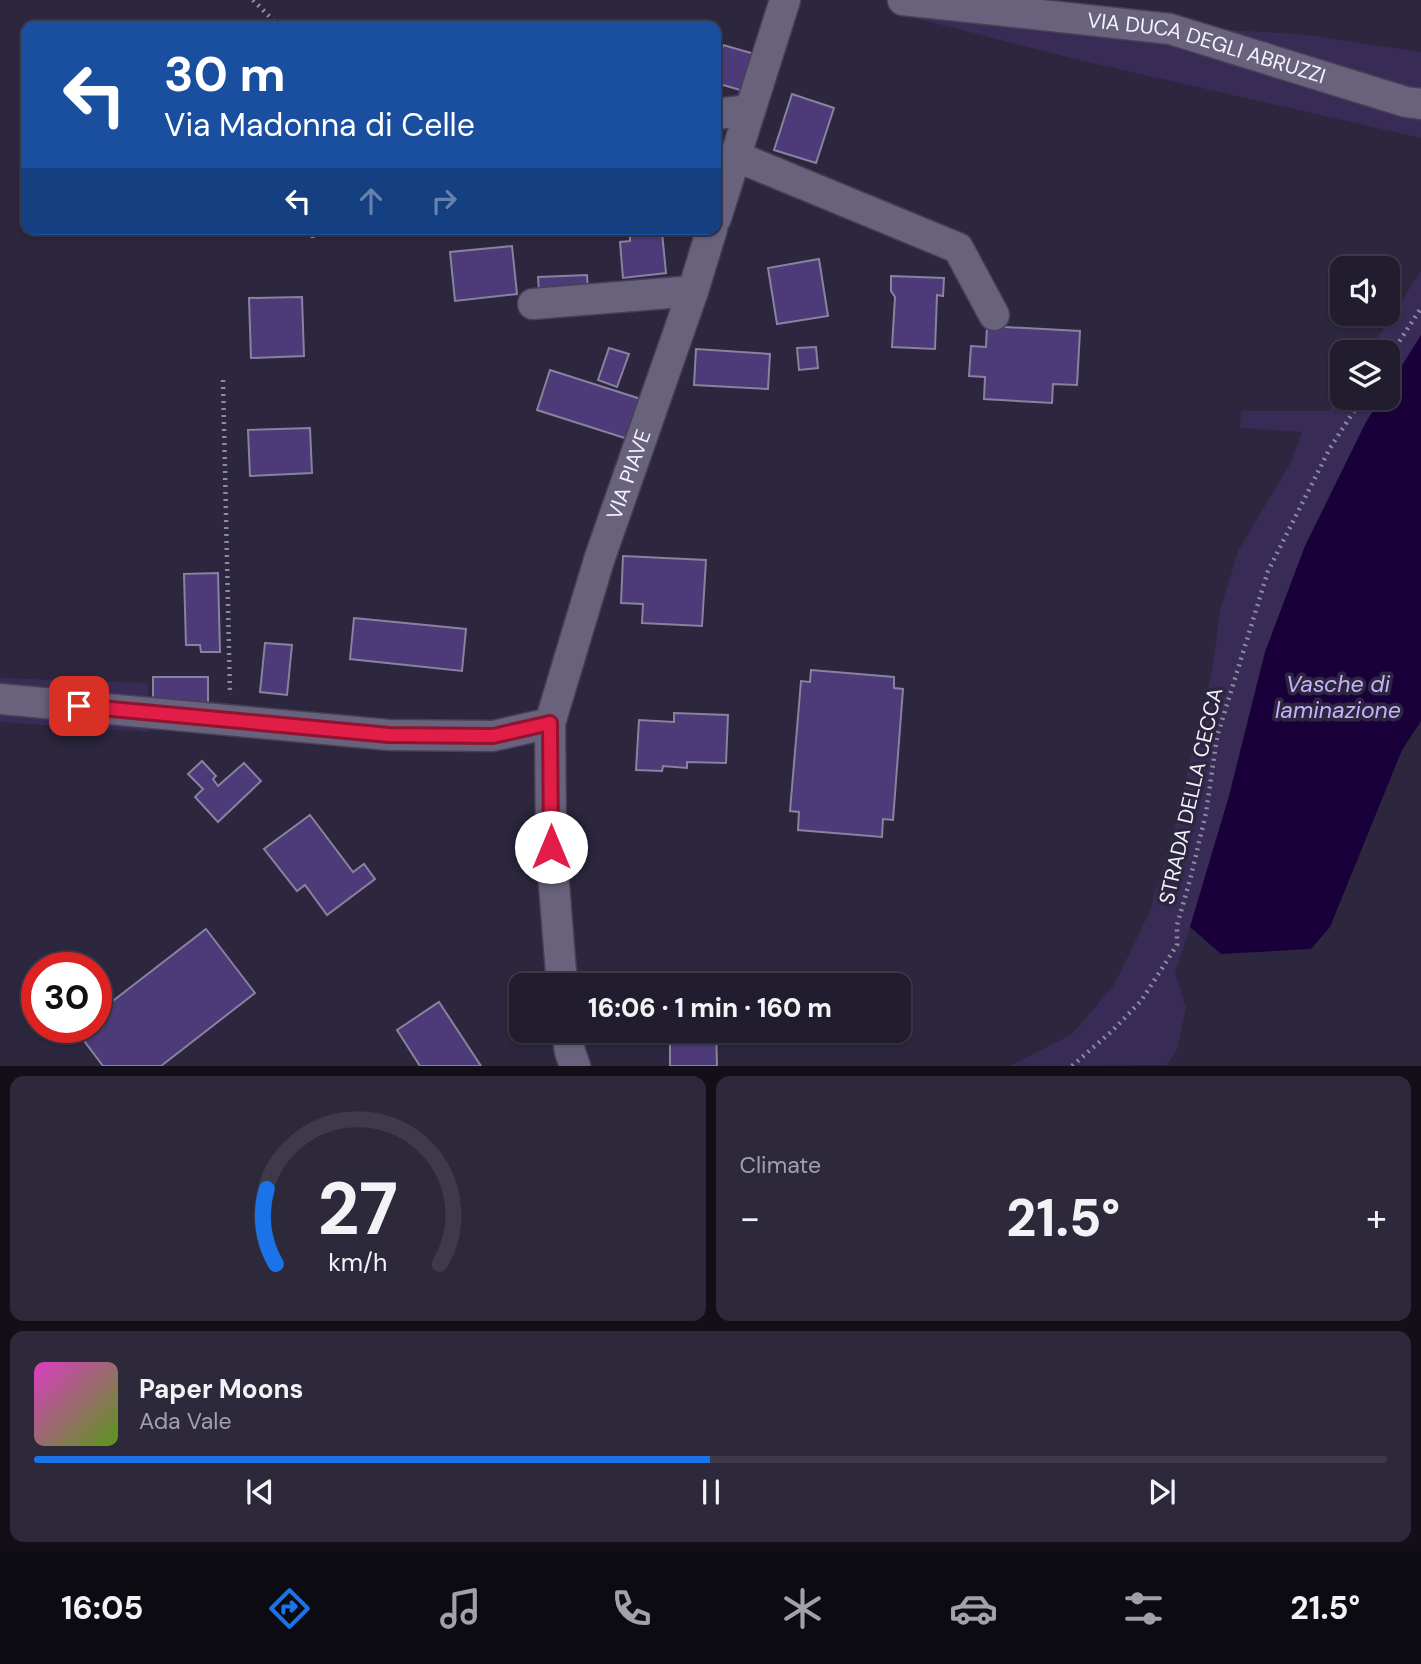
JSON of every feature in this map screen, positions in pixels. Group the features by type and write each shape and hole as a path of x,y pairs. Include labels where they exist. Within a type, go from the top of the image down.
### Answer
{"street":[{"path":"721,202 785,0"},
{"name":"VIA DUCA DEGLI ABRUZZI","path":"903,0 1170,29 1406,102 1421,104"},
{"path":"721,113 750,110"},
{"path":"735,156 958,248 994,315"},
{"name":"VIA PIAVE","path":"561,973 551,847 550,723 599,560 710,235"},
{"path":"533,304 693,291"},
{"path":"0,699 389,735 493,736 550,723"},
{"path":"569,1043 575,1066"}],"path":[{"path":"253,0 274,21"},
{"path":"313,235 313,239"},
{"path":"1400,340 1421,308"},
{"path":"223,380 231,720"},
{"name":"STRADA DELLA CECCA","path":"1072,1066 1141,1001 1177,945 1177,925 1191,880 1206,813 1217,737 1268,571 1330,448 1355,410"}],"shaded area":[{"path":"904,10 1171,41 1421,109 1421,138 1070,58 903,15"},
{"path":"1207,29 1300,34 1421,52 1421,94"},
{"path":"1421,271 1421,335 1400,369 1400,340 1376,340 1385,326 1400,326 1400,303"},
{"path":"1374,410 1305,546 1265,652 1229,796 1175,973 1186,1008 1177,1050 1167,1065 1010,1066 1072,1034 1114,985 1150,911 1173,832 1212,671 1220,611 1238,551 1290,464 1302,432 1240,428 1241,411"},
{"path":"0,678 148,683 148,706 0,693"},
{"path":"0,706 148,718 149,732 0,722"}],"water":[{"name":"Vasche di laminazione","path":"1421,335 1421,721 1402,750 1330,927 1311,949 1221,954 1190,927 1229,796 1265,652 1305,546 1366,422 1374,410 1400,410 1400,369"}],"building":[{"path":"723,45 758,55 747,92 721,84"},
{"path":"792,94 834,108 816,163 774,150"},
{"path":"630,235 662,235 666,273 623,278 620,242 630,241"},
{"path":"512,246 517,294 455,301 450,252"},
{"path":"819,259 828,316 777,324 768,268"},
{"path":"587,275 588,290 539,293 538,277"},
{"path":"891,276 944,278 943,296 937,295 935,349 892,347 895,297 891,291"},
{"path":"302,297 304,356 251,358 249,298"},
{"path":"987,326 1080,331 1077,385 1053,384 1052,403 984,399 985,377 969,376 971,346 986,347"},
{"path":"816,347 818,368 799,370 797,348"},
{"path":"609,348 629,354 617,387 598,380"},
{"path":"696,349 770,354 768,389 694,385"},
{"path":"550,370 647,401 634,441 537,410"},
{"path":"310,428 312,473 250,476 248,430"},
{"path":"623,556 706,560 702,626 642,623 643,604 621,603"},
{"path":"218,573 220,652 201,652 200,645 186,645 184,574"},
{"path":"354,618 466,629 462,671 350,659"},
{"path":"265,643 292,645 287,695 260,692"},
{"path":"811,670 894,677 894,688 903,689 893,820 883,819 882,837 798,830 799,812 790,811 801,681 810,682"},
{"path":"153,677 208,677 208,706 153,707"},
{"path":"674,713 728,715 726,763 687,762 687,768 663,766 662,771 636,770 639,720 674,722"},
{"path":"202,761 216,776 213,779 218,786 244,763 261,781 218,822 195,797 203,789 188,774"},
{"path":"310,815 353,872 364,864 375,879 327,915 305,885 297,891 264,849"},
{"path":"206,929 255,993 161,1066 103,1066 86,1043 112,1043 112,1002"},
{"path":"439,1002 481,1066 420,1066 397,1030"},
{"path":"670,1043 716,1043 717,1066 670,1066"}],"route":[{"path":"79,706 389,735 493,736 550,723 551,847"}]}
